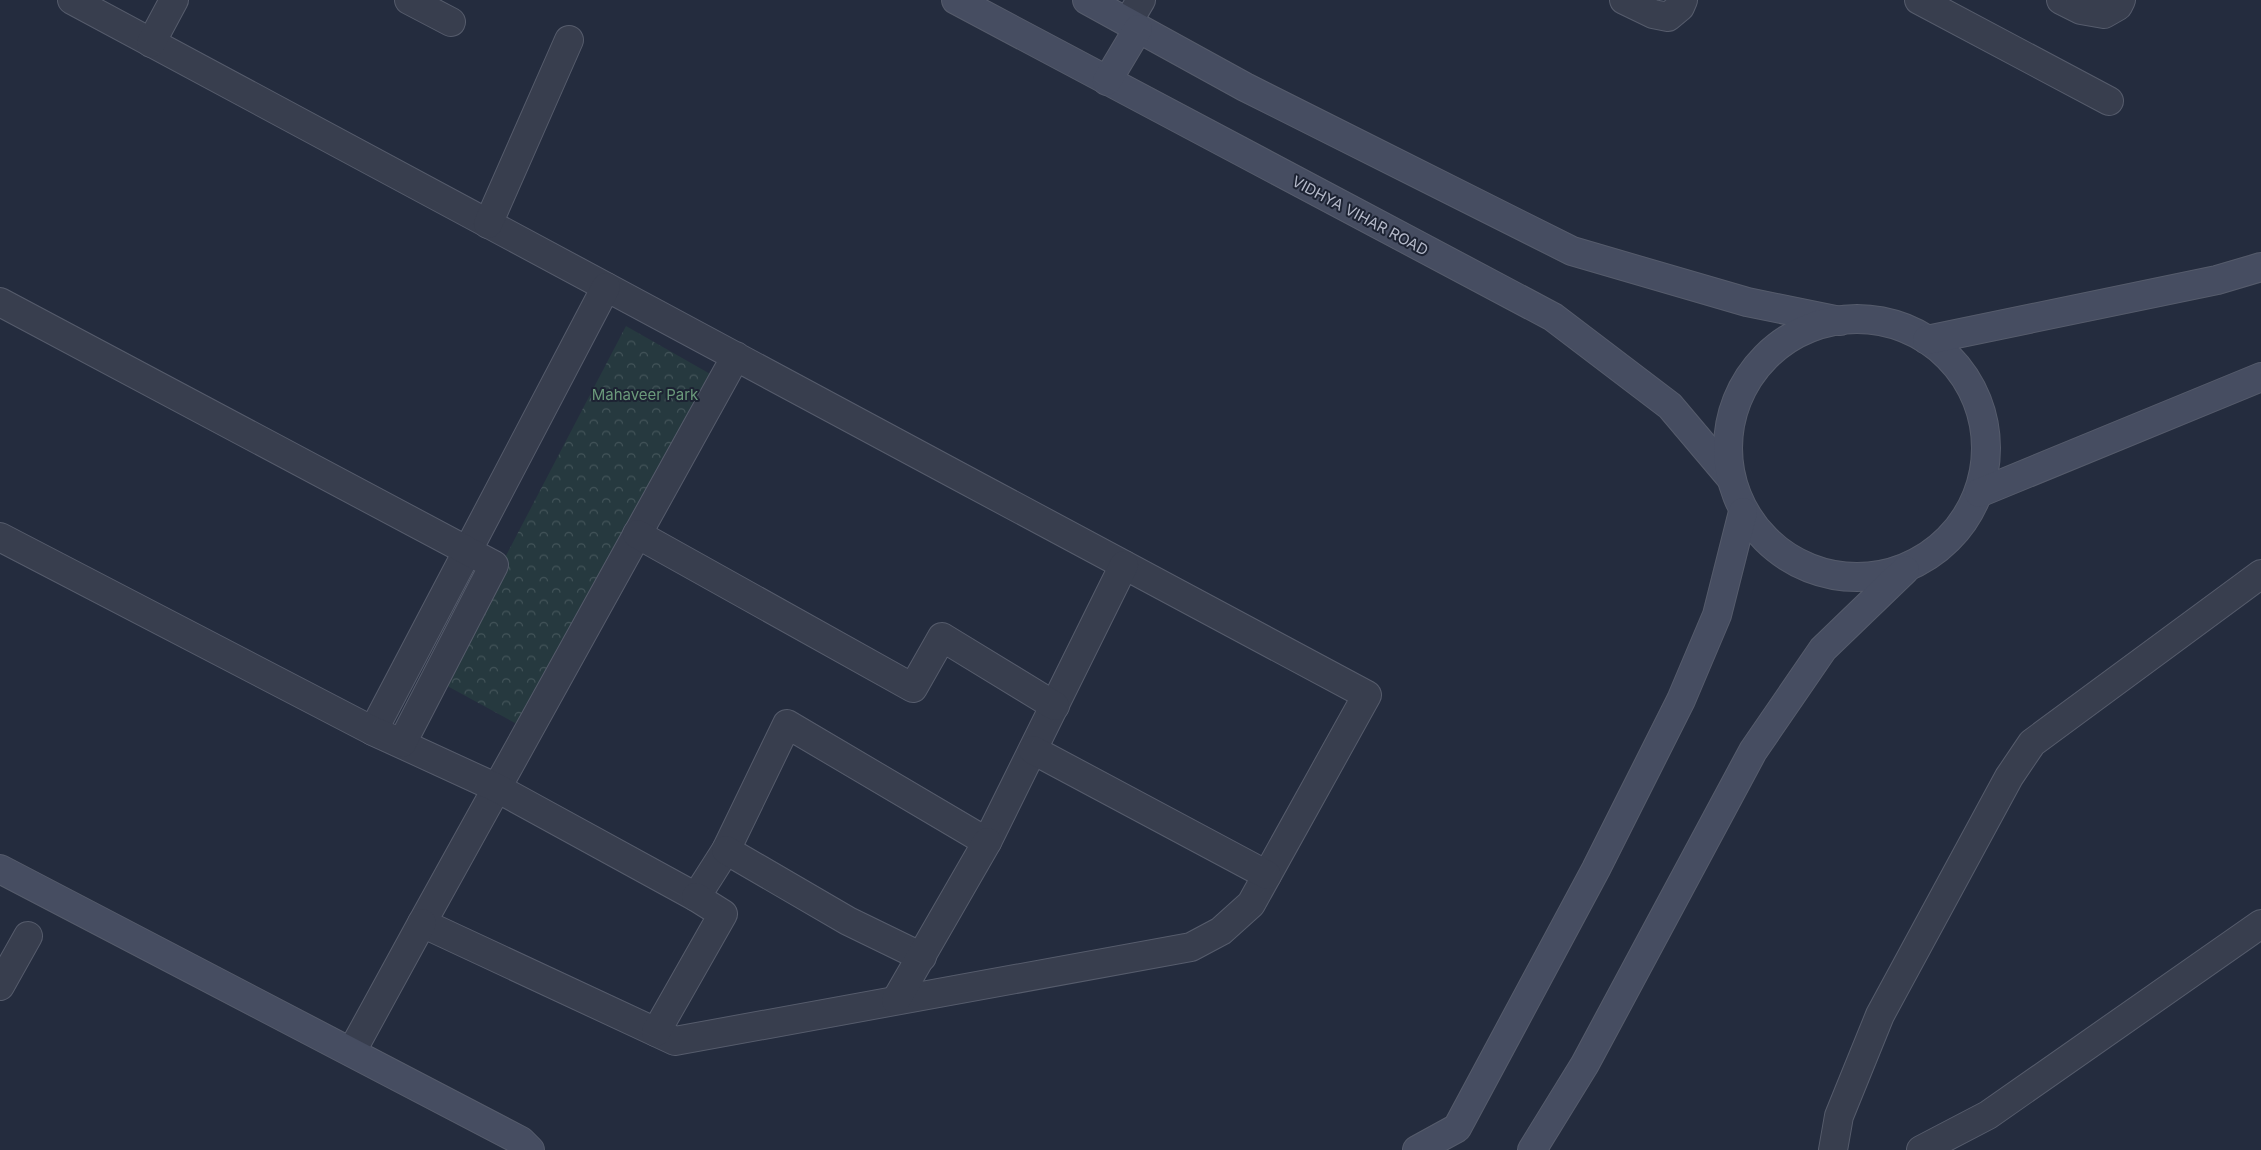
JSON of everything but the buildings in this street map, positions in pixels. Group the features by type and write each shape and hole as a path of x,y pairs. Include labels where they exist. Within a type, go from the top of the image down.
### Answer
{"street":[{"path":"72,0 1367,695 1251,904 1221,931 1191,947 675,1041 422,923"},
{"path":"151,42 174,0"},
{"path":"408,0 451,22"},
{"name":"VIDHYA VIHAR ROAD","path":"956,0 1553,317 1670,406 1730,477"},
{"path":"1086,0 1136,17 1245,87 1572,251 1746,302 1840,321"},
{"path":"1624,0 1653,14 1668,17 1680,7 1683,0"},
{"path":"1919,0 2109,101"},
{"path":"2062,0 2081,10 2104,14 2118,6 2121,0"},
{"path":"1107,81 1136,17"},
{"path":"488,224 569,40"},
{"path":"1927,340 2217,280 2261,267"},
{"path":"373,731 606,287"},
{"path":"0,302 468,550"},
{"path":"1867,320 1888,323 1927,340 1944,353 1963,374 1977,399 1987,442 1986,461 1979,493 1967,517 1952,536 1930,555 1906,568 1874,577 1842,577 1805,567 1766,542 1743,512 1730,477 1727,438 1740,391 1759,363 1781,343 1804,330 1840,321 1867,320"},
{"path":"352,1051 736,356"},
{"path":"1979,493 2261,377"},
{"path":"1417,1150 1457,1128 1596,868 1681,700 1717,615 1743,512"},
{"path":"637,534 913,688 942,637 1055,706"},
{"path":"0,537 373,731 496,788 696,897 723,914 656,1032"},
{"path":"896,1000 987,842 1124,565"},
{"path":"1532,1150 1585,1064 1753,751 1823,649 1906,568"},
{"path":"1834,1150 1838,1116 1880,1015 2009,777 2032,744 2261,574"},
{"path":"696,897 726,850 788,724 987,842"},
{"path":"1033,750 1267,875"},
{"path":"726,850 848,921 922,957"},
{"path":"0,869 352,1051 521,1141 530,1150"},
{"path":"1921,1150 1988,1115 2261,924"},
{"path":"0,986 28,936"}],"green space":[{"name":"Mahaveer Park","path":"626,326 712,375 526,729 440,682"}]}
